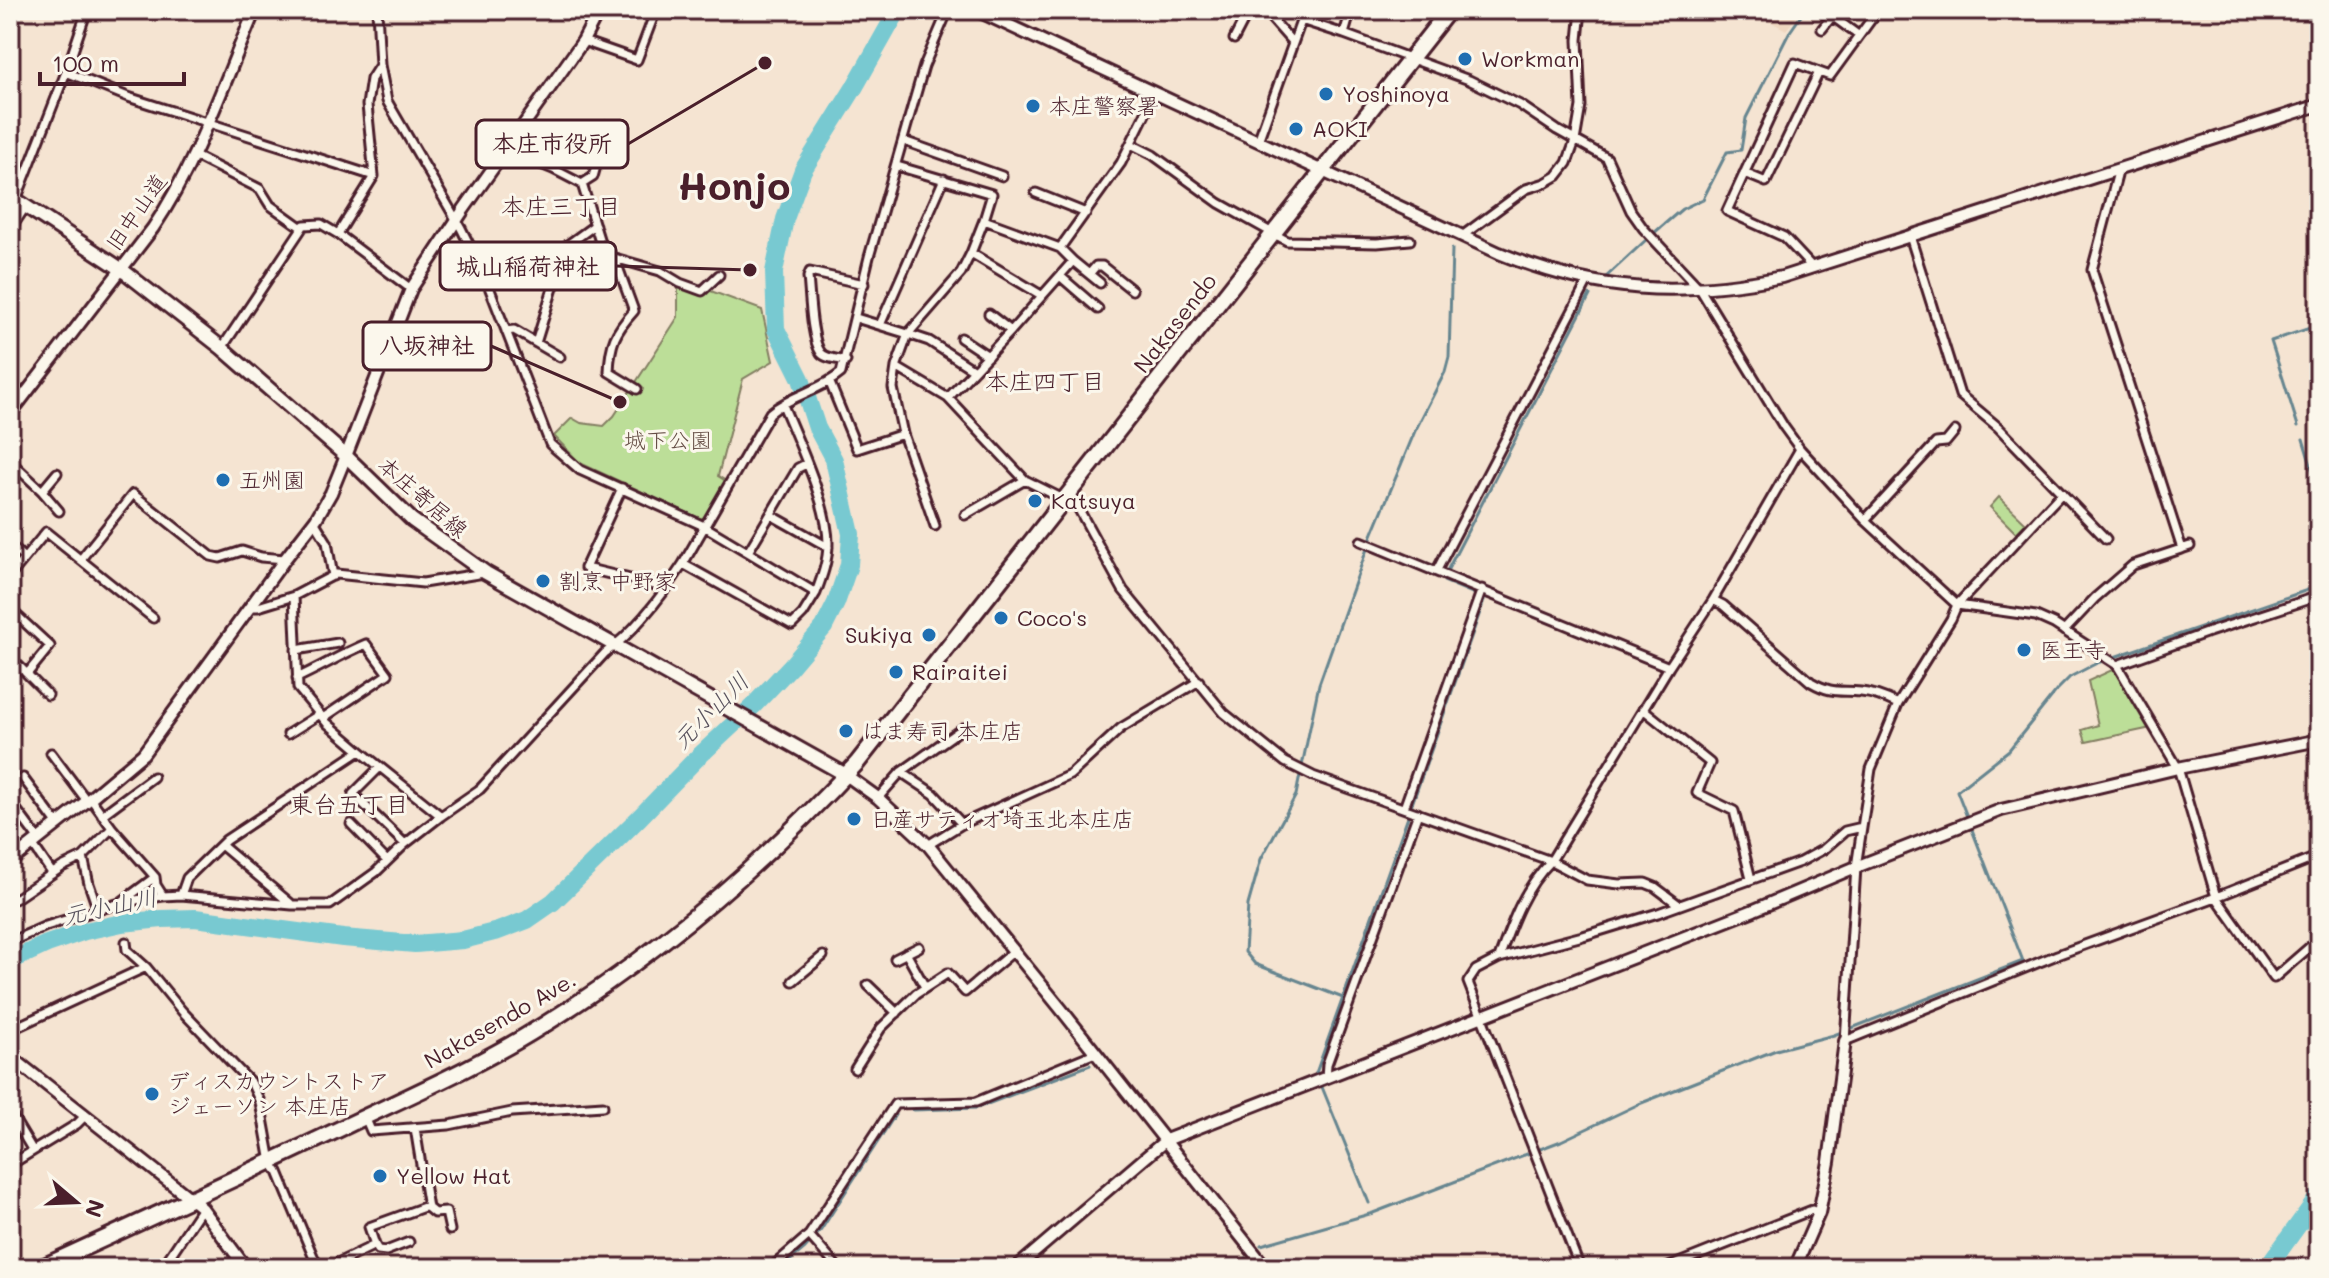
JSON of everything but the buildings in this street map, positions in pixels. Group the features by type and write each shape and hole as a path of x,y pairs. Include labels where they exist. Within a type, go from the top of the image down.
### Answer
{"highway":[{"name":"Nakasendo","path":"846,775 1449,10"},
{"name":"Nakasendo Ave.","path":"40,1268 196,1204 271,1162 461,1072 540,1028 619,976 708,908 846,775"}],"main road":[{"name":"本庄寄居線","path":"17,201 121,269 222,348 346,456 412,520 486,573 846,775"}],"street":[{"path":"10,230 17,201 87,10"},
{"name":"旧中山道","path":"10,414 175,196 195,156 255,10"},
{"path":"377,10 380,65 387,101 484,274 550,444 580,470 704,526 816,593"},
{"path":"10,846 14,859 143,754 314,521 331,493 411,289 583,41 599,10"},
{"path":"583,41 637,60 656,10"},
{"path":"10,942 46,926 120,903 163,896 330,905 441,816 480,789 605,653 622,640 667,588 770,413 830,383 841,373 869,257 924,66 948,10"},
{"path":"976,10 1528,265 1588,281 1631,287 1700,289 1747,284 1813,268 2319,105"},
{"path":"1234,39 1249,10"},
{"path":"1264,10 1293,43"},
{"path":"1258,141 1305,10"},
{"path":"1344,34 1351,10"},
{"path":"1462,236 1526,189 1557,176 1567,163 1575,141 1581,106 1578,40 1581,10"},
{"path":"1813,268 1784,237 1727,211 1795,63 1830,76 1878,10"},
{"path":"1822,29 1834,13 1858,35"},
{"path":"1301,20 1469,80 1520,105 1607,158 1631,211 1700,289 1784,427 1865,520 1957,605 2036,616 2117,665 2178,768 2216,897 2274,978 2319,939"},
{"path":"338,234 374,176 367,105 371,79 380,65"},
{"path":"66,72 128,97 374,176"},
{"path":"1744,173 1766,182 1819,72"},
{"path":"1060,248 1121,163 1155,94"},
{"path":"582,184 593,177 607,126"},
{"path":"904,141 1002,176"},
{"path":"1131,144 1153,155 1219,203 1292,243 1410,240"},
{"path":"506,150 582,184 604,255 660,271 702,291 719,275"},
{"path":"195,156 260,189 270,205 302,228"},
{"path":"897,166 992,194 961,273 908,334 896,367 893,388 903,434 935,526"},
{"path":"2064,631 2095,598 2133,565 2186,548 2092,270 2117,170"},
{"path":"880,325 944,179"},
{"path":"1036,193 1086,213"},
{"path":"984,220 1060,248 1100,283"},
{"path":"222,348 304,225 321,224 338,234 411,289"},
{"path":"536,343 566,246 595,225"},
{"path":"1910,236 1960,395 1998,427 2106,539"},
{"path":"971,253 1041,295"},
{"path":"615,259 634,311 618,329 611,346 609,372 637,389"},
{"path":"948,398 1073,261"},
{"path":"1090,273 1096,266 1102,266 1132,290"},
{"path":"846,361 821,353 814,332 808,277 810,272 864,284"},
{"path":"1060,276 1098,309"},
{"path":"1437,570 1588,281"},
{"path":"989,314 1011,331"},
{"path":"856,318 929,341 974,370"},
{"path":"506,331 514,330 560,357"},
{"path":"961,338 988,356"},
{"path":"896,367 948,398 1025,480 1077,506 1123,590 1224,713 1285,762 1313,776 1551,861 1587,880 1645,883 1679,905"},
{"path":"830,383 857,449 903,434"},
{"path":"683,564 792,625 803,614 823,576 828,547 826,522 787,403"},
{"path":"1865,520 1936,443 1946,442 1955,431"},
{"path":"1499,958 1521,900 1551,861 1713,600 1800,449"},
{"path":"10,461 59,511"},
{"path":"748,552 798,468 806,464"},
{"path":"42,491 57,473"},
{"path":"965,515 1025,480"},
{"path":"622,488 585,568 667,588"},
{"path":"1795,1268 1819,1213 1829,1162 1845,1041 1856,867 1871,769 1898,704 1957,605 2062,493"},
{"path":"81,559 133,494 211,556 220,558 242,551 261,557 285,559"},
{"path":"771,515 828,547"},
{"path":"314,521 327,542 333,576"},
{"path":"10,576 46,532 153,618"},
{"path":"1361,541 1669,667"},
{"path":"10,545 24,558"},
{"path":"250,607 294,596 336,574 423,583 486,573"},
{"path":"1404,808 1482,589"},
{"path":"294,596 298,688 322,716 360,751 441,816"},
{"path":"2117,665 2319,596"},
{"path":"1713,600 1723,605 1811,682 1825,690 1860,692 1884,697 1898,704"},
{"path":"10,609 50,646 27,674"},
{"path":"296,650 338,643"},
{"path":"288,734 388,674 366,644 297,678"},
{"path":"10,657 48,695"},
{"path":"928,845 962,824 1070,775 1121,728 1199,681"},
{"path":"1643,709 1710,763 1697,793 1734,811 1751,879"},
{"path":"878,798 901,772 963,728"},
{"path":"1016,1268 1166,1140 2001,810 2178,768 2316,741 2319,771"},
{"path":"181,895 187,878 221,845 360,751"},
{"path":"51,753 155,877 163,896"},
{"path":"379,768 353,794 405,844"},
{"path":"901,772 934,794 962,824"},
{"path":"846,775 878,798 928,845 1266,1268"},
{"path":"102,815 153,777"},
{"path":"23,778 58,825"},
{"path":"10,801 52,873"},
{"path":"1326,1077 1327,1064 1418,813"},
{"path":"351,824 387,861"},
{"path":"1580,1268 1468,982 1476,970 1499,958 1583,936 1800,862 1824,849 1845,831 1862,827"},
{"path":"15,899 52,873 83,857 112,828"},
{"path":"221,845 292,905"},
{"path":"1845,1041 2057,955 2319,856"},
{"path":"83,857 98,910"},
{"path":"120,903 155,877"},
{"path":"126,942 127,950 252,1084 260,1102 271,1162 318,1268"},
{"path":"895,959 919,947"},
{"path":"855,1069 881,1028 925,987 948,973 965,992 1014,951"},
{"path":"906,953 925,987"},
{"path":"793,981 823,956"},
{"path":"10,1030 146,967"},
{"path":"868,985 897,1013"},
{"path":"771,1268 809,1235 895,1104 976,1102 1095,1053"},
{"path":"10,1056 196,1204 246,1268"},
{"path":"365,1117 371,1131 449,1125 512,1112 603,1106"},
{"path":"10,1165 77,1124 86,1115"},
{"path":"12,1116 33,1151"},
{"path":"415,1128 427,1206 434,1213 446,1212 450,1230"},
{"path":"162,1268 196,1204"},
{"path":"409,1242 386,1251 378,1250 369,1227 427,1206"},
{"path":"1666,1268 1812,1210 1819,1213"},
{"path":"809,1235 838,1268"},
{"path":"327,1268 375,1245"},
{"path":"229,1268 238,1258"}],"shaded area":[{"path":"1749,10 1802,10 1786,30"}],"green space":[{"name":"城下公園","path":"678,285 700,287 762,310 773,361 743,379 718,476 726,481 701,519 580,463 554,436 572,418 581,423 604,426 614,416 678,317"},
{"path":"1999,497 2026,523 2016,533 1990,507"},
{"path":"2112,670 2118,671 2151,728 2086,742 2082,730 2098,725 2088,681"}],"waterway":[{"name":"元小山川","path":"10,961 85,931 162,919 195,918 343,938 415,944 463,940 498,931 527,920 553,902 790,667 824,627 836,603 849,565 851,534 834,460 817,428 801,379 776,329 774,272 785,219 803,170 898,10"},
{"path":"1654,233 1682,209 1703,199 1727,152 1741,150 1746,118 1789,33 1805,10"},
{"path":"1606,277 1647,239"},
{"path":"1370,540 1415,431 1445,372 1449,357 1452,249"},
{"path":"1447,571 1590,295"},
{"path":"2298,426 2271,341 2319,325"},
{"path":"2303,439 2319,492"},
{"path":"1302,766 1319,684 1368,546"},
{"path":"1444,581 1475,594"},
{"path":"1261,1245 1373,1213 1561,1141 1639,1104 1776,1050 1834,1035 2023,961 1957,791 2009,750 2070,677 2097,663 2319,586"},
{"path":"1412,804 1485,598"},
{"path":"1300,775 1296,795 1261,859 1248,905 1245,952 1255,964 1343,998"},
{"path":"1316,1073 1408,816"},
{"path":"913,1110 977,1108 1090,1065"},
{"path":"1322,1087 1369,1203"},
{"path":"781,1268 821,1230 895,1115"},
{"path":"2267,1268 2319,1196"},
{"path":"1235,1268 1246,1258"}],"place":[{"name":"Workman","path":"1465,59"},
{"name":"本庄市役所","path":"765,63"},
{"name":"Yoshinoya","path":"1326,94"},
{"name":"本庄警察署","path":"1033,106"},
{"name":"AOKI","path":"1296,129"},
{"name":"城山稲荷神社","path":"750,270"},
{"name":"八坂神社","path":"620,402"},
{"name":"五州園","path":"223,480"},
{"name":"Katsuya","path":"1035,501"},
{"name":"割烹 中野家","path":"543,581"},
{"name":"Coco's","path":"1001,618"},
{"name":"Sukiya","path":"929,635"},
{"name":"医王寺","path":"2024,650"},
{"name":"Rairaitei","path":"896,672"},
{"name":"はま寿司 本庄店","path":"846,731"},
{"name":"日産サティオ埼玉北本庄店","path":"854,819"},
{"name":"ディスカウントストア ジェーソン 本庄店","path":"152,1094"},
{"name":"Yellow Hat","path":"380,1176"}],"district":[{"name":"Honjo","path":"734,187"},
{"name":"本庄三丁目","path":"561,207"},
{"name":"本庄四丁目","path":"1045,382"},
{"name":"東台五丁目","path":"349,805"}]}
